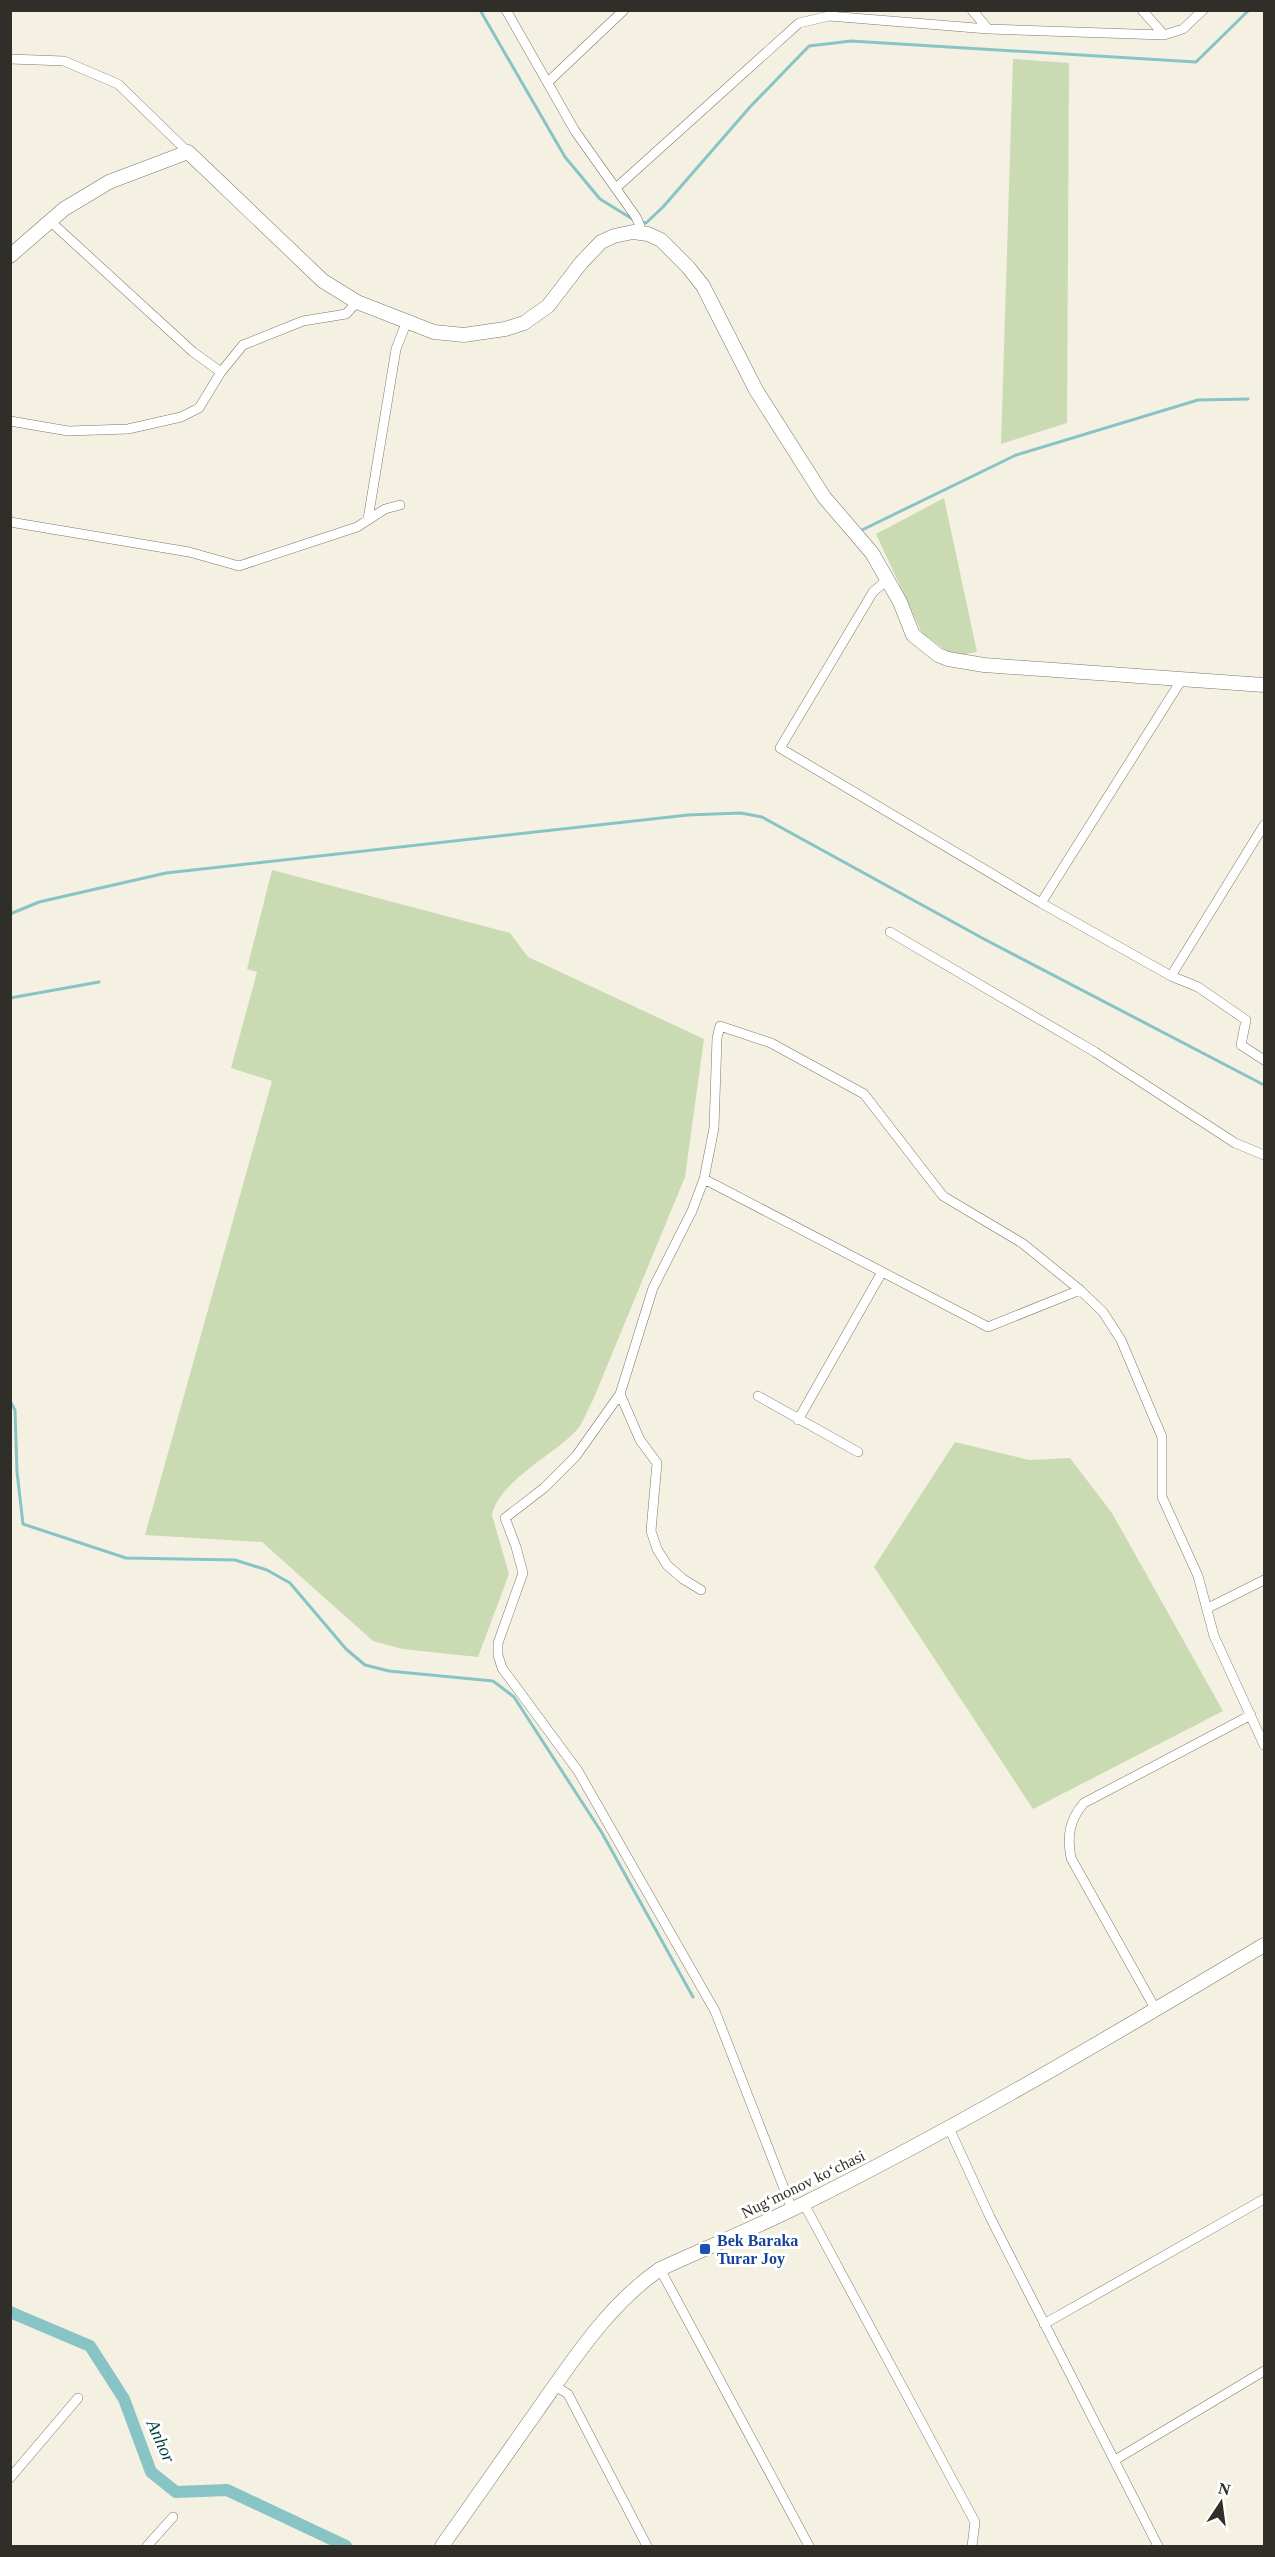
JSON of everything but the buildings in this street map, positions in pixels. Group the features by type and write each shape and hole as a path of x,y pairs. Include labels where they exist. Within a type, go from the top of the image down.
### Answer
{"street":[{"path":"506,10 575,131 616,188 638,225 665,243 703,286 756,390 824,497 872,553 900,602 913,635 929,650 948,659 1019,668 1264,685"},
{"path":"548,82 624,10"},
{"path":"972,10 988,29"},
{"path":"1142,10 1164,35"},
{"path":"616,188 799,23 826,13 988,29 1164,35 1183,29 1203,10"},
{"path":"10,59 64,61 118,84 313,274 357,302 434,332 454,335 495,331 524,323 540,313 555,299 595,247 638,225"},
{"path":"10,256 64,209 109,183 188,152"},
{"path":"50,221 193,352 221,372"},
{"path":"10,421 68,431 128,429 181,417 200,408 221,372 243,345 303,321 346,314 357,302"},
{"path":"368,519 396,349 407,321"},
{"path":"10,522 88,533 189,552 239,566 357,527 385,509 400,506"},
{"path":"888,579 873,592 780,748 1041,903 1171,976 1198,987 1246,1020 1240,1046 1264,1060"},
{"path":"1041,903 1182,679"},
{"path":"1171,976 1264,825"},
{"path":"890,932 1095,1052 1236,1143 1264,1155"},
{"path":"972,2547 975,2522 798,2207 715,2011 578,1771 510,1681 498,1655 501,1632 523,1573 505,1518 544,1488 576,1456 620,1394 653,1288 692,1211 704,1179 714,1128 717,1038 720,1026 771,1043 864,1094 943,1196 1022,1243 1080,1290 1102,1312 1121,1340 1161,1437 1162,1497 1198,1576 1214,1636 1264,1744"},
{"path":"704,1179 988,1328 1080,1290"},
{"path":"798,1420 882,1272"},
{"path":"620,1394 640,1440 657,1463 651,1531 657,1549 667,1565 682,1579 701,1590"},
{"path":"758,1396 858,1452"},
{"path":"1208,1608 1264,1580"},
{"path":"1156,2010 1071,1858 1068,1841 1070,1826 1075,1814 1084,1803 1251,1715"},
{"name":"Nugʻmonov koʻchasi","path":"442,2547 555,2386 607,2317 640,2284 660,2269 798,2207 949,2128 1057,2069 1264,1945"},
{"path":"949,2128 990,2217 1158,2547"},
{"path":"1044,2324 1264,2199"},
{"path":"660,2269 809,2547"},
{"path":"1115,2460 1264,2371"},
{"path":"555,2386 568,2394 647,2547"},
{"path":"10,2478 78,2397"},
{"path":"147,2547 173,2517"}],"green space":[{"path":"1013,59 1069,63 1067,423 1001,444"},
{"path":"944,498 977,652 954,656 922,633 876,534"},
{"path":"272,870 510,933 528,957 704,1039 685,1177 593,1400 577,1430 515,1481 496,1503 492,1515 509,1574 478,1657 402,1649 373,1641 262,1542 145,1535 272,1081 231,1068 257,972 247,969"},
{"path":"955,1442 1029,1460 1070,1458 1112,1513 1223,1711 1033,1809 874,1567"}],"waterway":[{"path":"480,10 565,157 600,199 634,220"},
{"path":"640,222 646,223 663,207 750,107 809,46 851,41 1196,62 1249,10"},
{"path":"862,530 1016,455 1198,400 1248,399"},
{"path":"10,914 39,902 166,873 688,815 741,813 762,817 984,939 1264,1085"},
{"path":"10,998 99,982"},
{"path":"10,1401 15,1410 17,1472 23,1524 126,1558 235,1560 267,1570 290,1583 346,1649 365,1665 389,1671 493,1681 514,1697 602,1833 693,1997"},
{"name":"Anhor","path":"10,2312 90,2346 124,2399 151,2472 176,2492 227,2490 346,2546"}],"place":[{"name":"Bek Baraka Turar Joy","path":"705,2249"}]}
